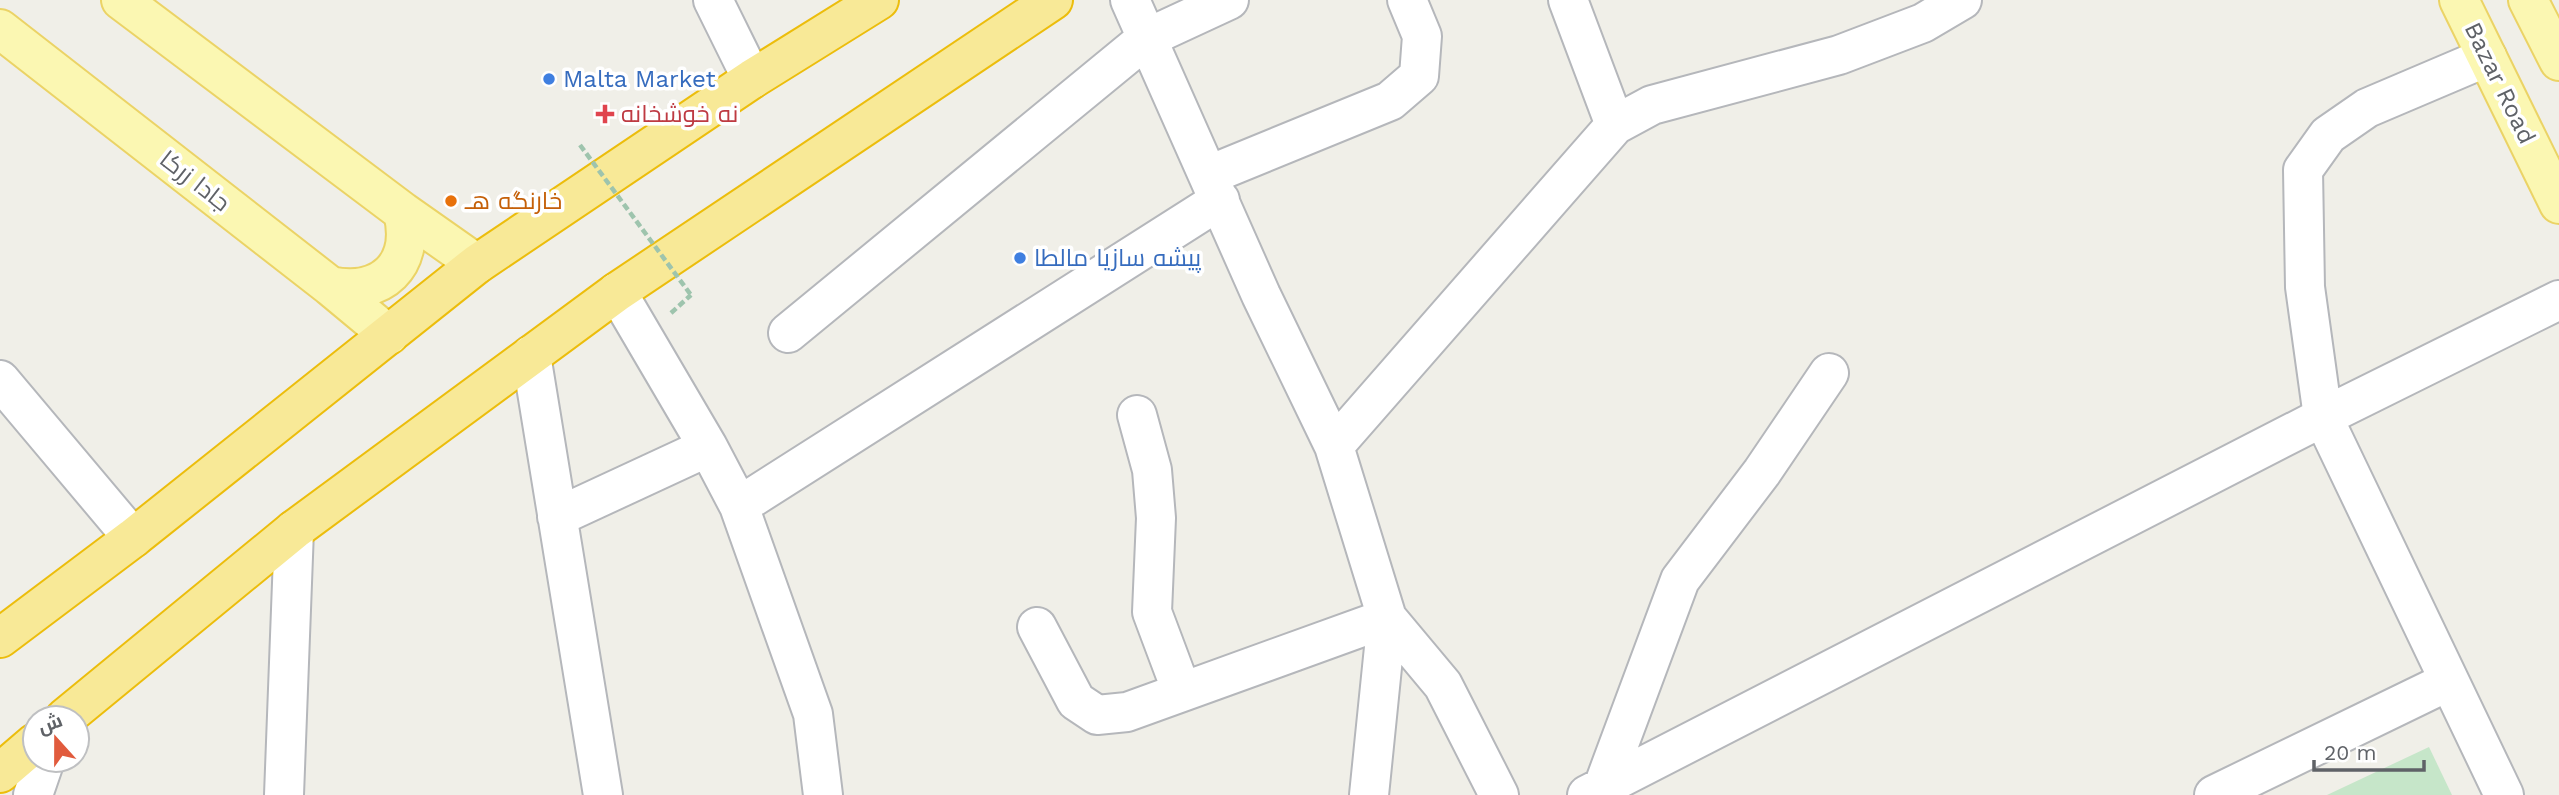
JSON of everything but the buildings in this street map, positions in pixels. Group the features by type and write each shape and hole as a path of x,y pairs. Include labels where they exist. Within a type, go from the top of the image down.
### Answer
{"highway":[{"path":"0,638 133,538 477,264 752,79 879,0"},
{"path":"82,704 294,530 617,292 1053,0"},
{"path":"0,773 21,755"}],"main road":[{"path":"121,0 403,212 477,264"},
{"name":"Bazar Road","path":"2459,0 2559,204"},
{"path":"2528,0 2559,61"},
{"name":"جادا زرکا","path":"0,29 389,335"},
{"path":"330,286 349,290 367,288 384,280 398,266 405,249 408,230 403,212"}],"street":[{"path":"713,0 752,79"},
{"path":"1130,0 1261,295 1334,446 1387,618 1443,685 1499,795"},
{"path":"789,333 1147,38 1229,0"},
{"path":"738,506 1215,188 1390,101 1419,76 1422,36 1407,0"},
{"path":"1568,0 1615,125"},
{"path":"1334,446 1615,125 1652,106 1839,55 1923,23 1962,0"},
{"path":"2487,57 2367,108 2328,135 2303,170 2305,287 2323,417 2504,795"},
{"path":"617,292 708,447 738,506 813,714 823,795"},
{"path":"1595,791 2323,417 2559,300"},
{"path":"531,355 603,795"},
{"path":"1595,791 1680,580 1762,472 1829,373"},
{"path":"0,380 133,538"},
{"path":"1137,415 1152,470 1156,518 1152,612 1182,692"},
{"path":"557,517 708,447"},
{"path":"284,795 294,530"},
{"path":"1037,627 1076,701 1097,715 1127,712 1387,618"},
{"path":"1369,795 1387,618"},
{"path":"2214,795 2449,681"},
{"path":"33,795 40,774"}],"path":[{"path":"580,145 691,295"}],"green space":[{"path":"2429,747 2452,795 2327,795"}],"place":[{"name":"Malta Market","path":"549,79"},
{"name":"نه خوشخانه","path":"605,114"},
{"name":"خارنگه هـ","path":"451,201"},
{"name":"پيشه سازيا مالطا","path":"1020,258"}]}
